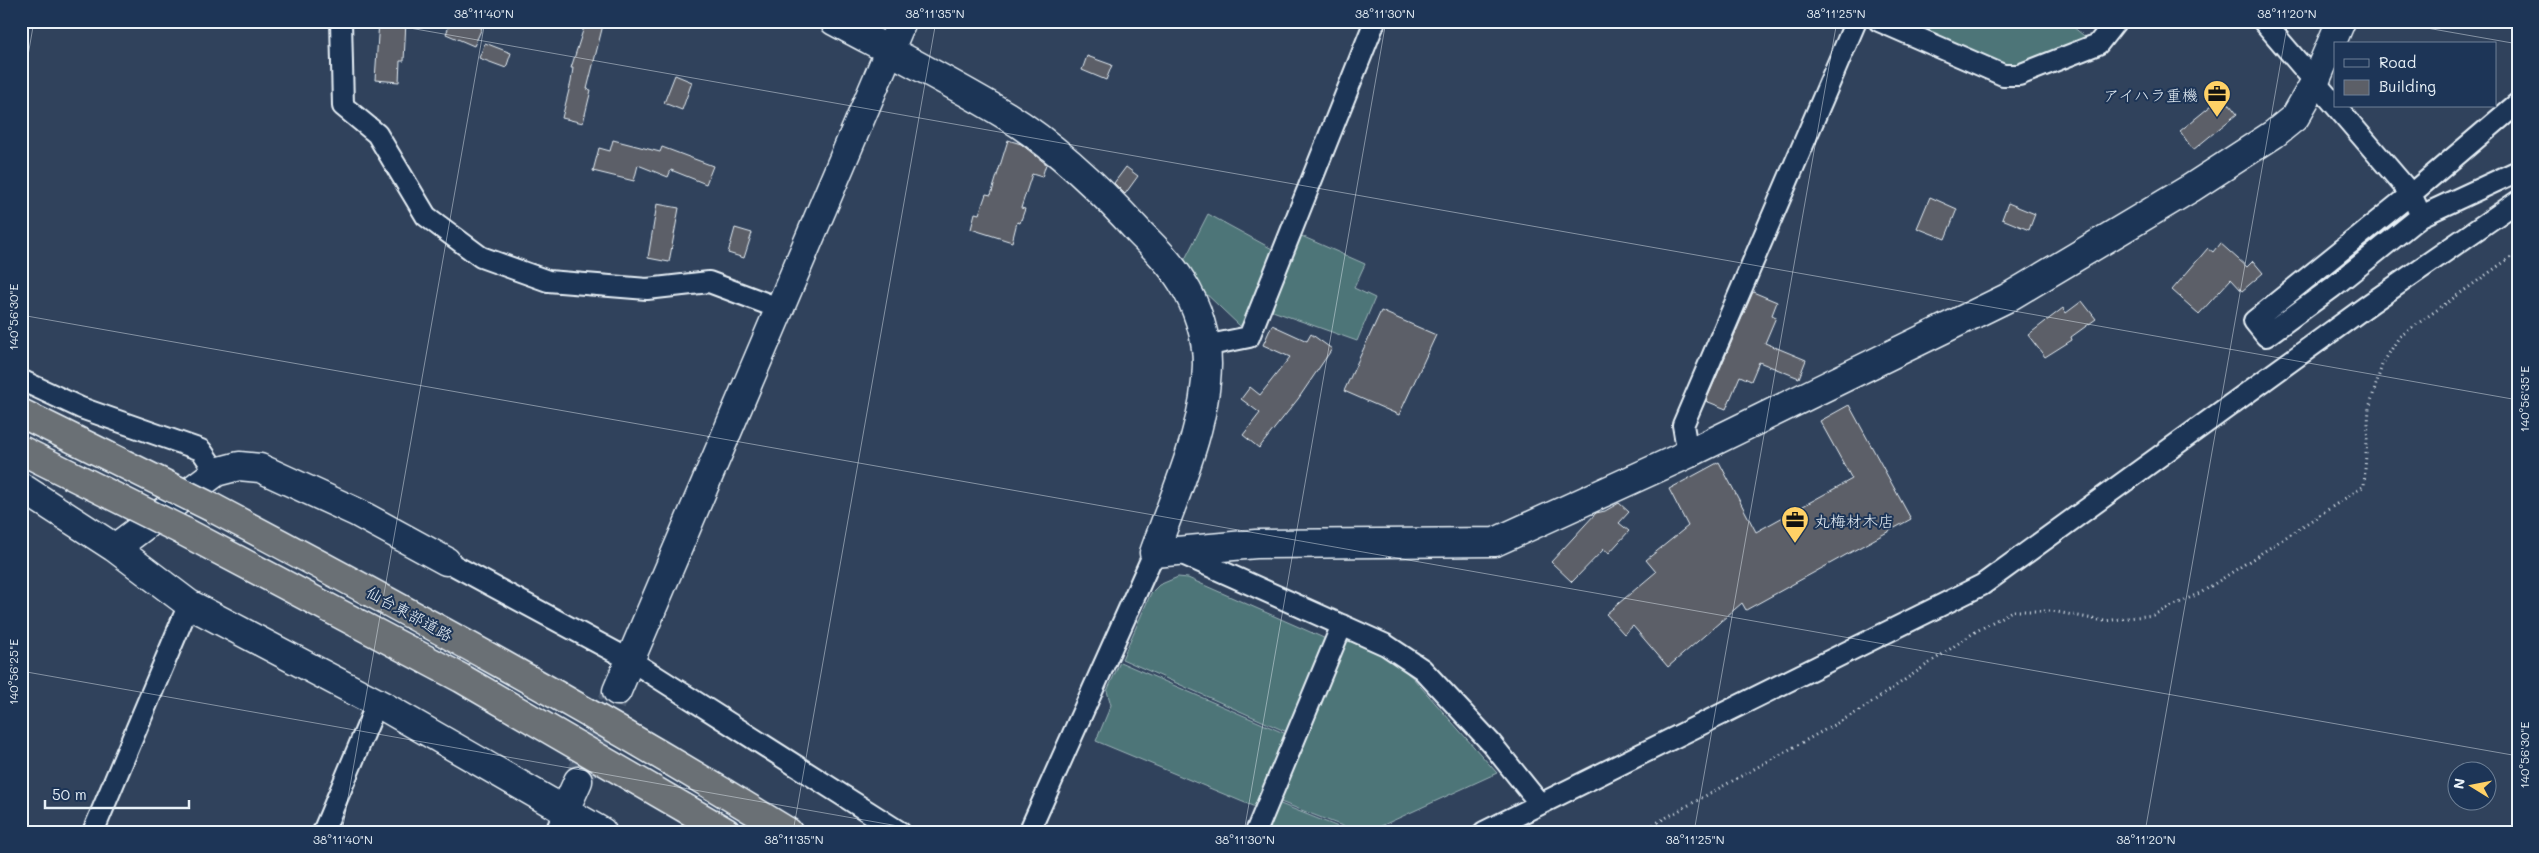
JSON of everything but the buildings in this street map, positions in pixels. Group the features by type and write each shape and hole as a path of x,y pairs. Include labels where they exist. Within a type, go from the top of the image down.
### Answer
{"highway":[{"name":"仙台東部道路","path":"21,413 213,508 448,634 611,725 788,832"},
{"name":"仙台東部道路","path":"21,450 118,496 461,678 726,832"}],"street":[{"path":"341,21 343,106 377,134 426,216 481,257 548,281 647,289 709,282 781,309"},
{"path":"834,21 1008,116 1058,153 1106,198 1153,247 1182,282 1200,320 1207,363 1204,403 1186,462 1164,552 1029,832"},
{"path":"617,691 902,21"},
{"path":"1205,346 1249,337 1375,21"},
{"path":"1688,454 1682,425 1856,21"},
{"path":"1879,21 2002,75 2019,75 2098,44 2116,21"},
{"path":"2263,21 2334,107"},
{"path":"1164,552 1256,544 1495,542 1688,454 2007,298 2191,188 2274,134 2295,116 2314,84 2341,21"},
{"path":"2518,103 2411,194 2254,321 2266,336 2421,216 2518,171"},
{"path":"2335,108 2411,194 2421,216"},
{"path":"1484,832 1982,584 2371,303 2518,201"},
{"path":"21,380 81,408 201,450 216,472"},
{"path":"115,548 216,472 239,466 260,468 356,512 630,660 900,832"},
{"path":"21,487 115,548 189,604 377,703 560,821 602,832"},
{"path":"1164,552 1342,625 1386,645 1422,669 1490,743 1540,804"},
{"path":"93,832 189,604"},
{"path":"1256,832 1342,625"},
{"path":"323,832 377,703"},
{"path":"560,821 578,781"}],"path":[{"path":"1640,832 1859,711 1975,632 2012,611 2052,612 2104,621 2153,615 2202,592 2364,486 2368,408 2382,365 2399,337 2518,252"}],"green space":[{"path":"1928,21 2066,21 2089,40 2009,69 1922,34"},
{"path":"1208,214 1274,250 1245,320 1240,326 1200,288 1184,261"},
{"path":"1297,234 1365,264 1354,288 1375,298 1357,341 1267,309"},
{"path":"1178,577 1188,578 1326,639 1287,732 1122,659 1151,593 1159,585"},
{"path":"1350,640 1392,660 1413,678 1497,773 1368,832 1358,832 1278,801 1344,645"},
{"path":"1120,662 1286,734 1255,807 1096,741 1111,705 1107,691"},
{"path":"1278,803 1351,832 1266,832"}],"tunnel":[{"path":"578,781 617,691"}],"place":[{"name":"アイハラ重機","path":"2217,118"},
{"name":"丸梅材木店","path":"1795,544"}]}
